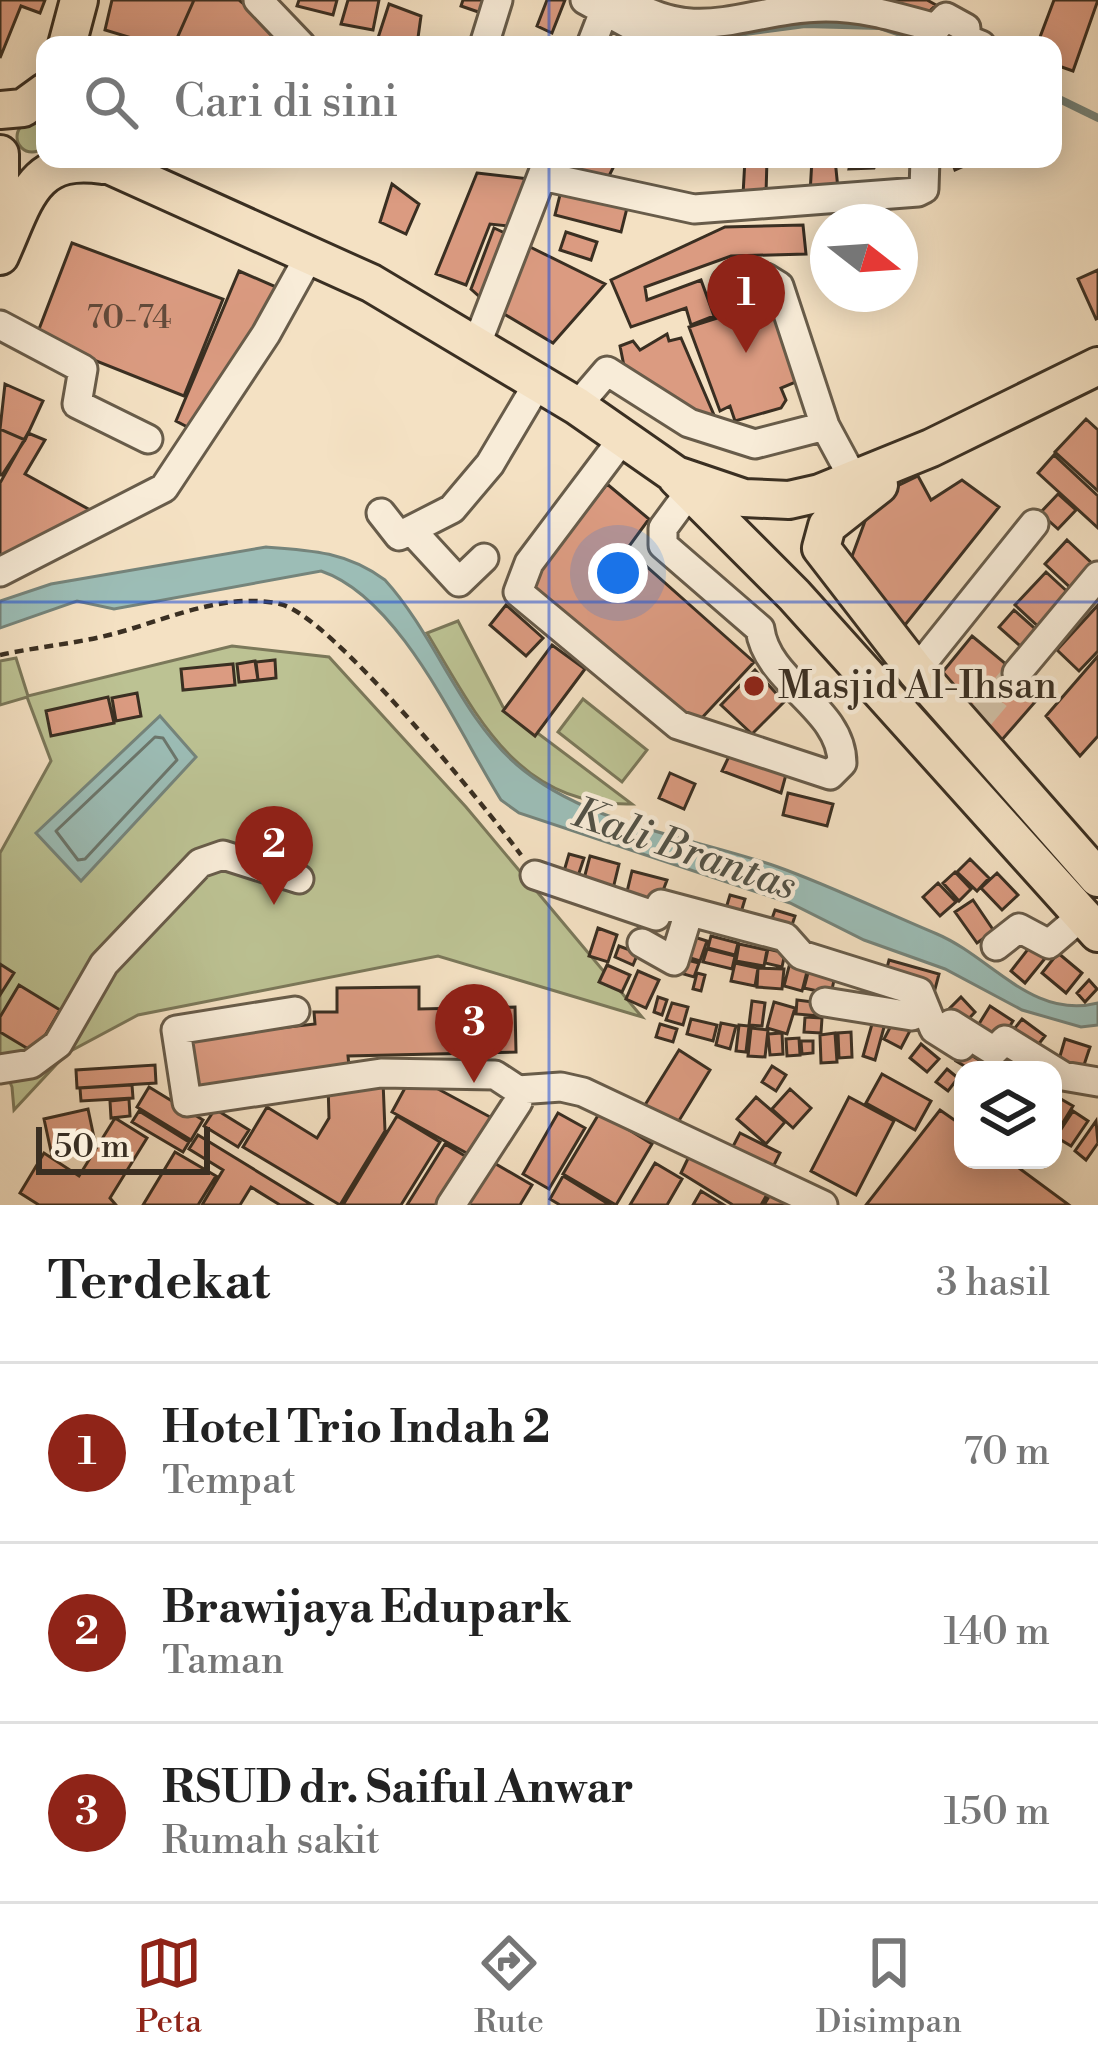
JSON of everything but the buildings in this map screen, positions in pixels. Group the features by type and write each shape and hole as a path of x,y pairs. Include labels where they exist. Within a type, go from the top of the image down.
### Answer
{"main road":[{"path":"69,36 79,0"},
{"path":"5,111 36,96"},
{"path":"0,256 28,195 53,168"},
{"path":"114,168 310,253 476,346 623,438 682,484 794,595 1090,924"},
{"path":"682,484 744,498 789,500 931,448 1098,366"},
{"path":"931,448 826,526 821,548 916,671 973,725 1098,878"},
{"path":"794,595 796,556 811,552 827,557"}],"street":[{"path":"258,0 292,36"},
{"path":"487,36 498,0"},
{"path":"604,5 680,23 716,24 869,4 936,28 964,30"},
{"path":"594,36 604,5"},
{"path":"604,5 674,36"},
{"path":"476,346 545,168"},
{"path":"548,168 658,205 734,208 918,192 924,189 925,168"},
{"path":"0,572 164,488 266,334 310,253"},
{"path":"726,282 766,278 777,283 825,426 853,478"},
{"path":"0,325 83,369 77,404 148,439"},
{"path":"577,406 607,371 688,423 755,444 772,444 825,426"},
{"path":"413,532 452,509 490,464 538,383"},
{"path":"623,438 529,563 518,592 678,725 830,775 842,763 836,735 763,653 760,629 663,545 663,528 682,484"},
{"path":"381,513 399,536 409,529 413,532 459,582 484,557"},
{"path":"916,671 1034,524"},
{"path":"1017,673 1098,576"},
{"path":"760,629 794,595"},
{"path":"0,1069 31,1064 58,1044 104,964 200,862 223,855 299,879"},
{"path":"535,874 656,916 661,904 785,937 801,955 920,992 934,1029 961,1046"},
{"path":"642,943 674,961 689,912"},
{"path":"996,946 1019,928 1049,944 1090,924"},
{"path":"825,1003 912,1016 926,1009"},
{"path":"926,1009 994,1051 1005,1040 1063,1076 1098,1082"},
{"path":"295,1011 176,1030 187,1102 381,1073 495,1075 518,1090 561,1087 583,1091 823,1205"},
{"path":"451,1205 518,1102 518,1090"}],"path":[{"path":"0,655 109,635 199,608 281,604 309,617 344,650 535,874"}],"green space":[{"path":"36,123 36,151 32,152 17,137"},
{"path":"458,621 503,707 632,804 593,801 559,790 506,752 427,633"},
{"path":"232,646 329,657 466,807 642,1017 438,956 138,1015 67,1053 14,1110 12,1087 0,1059 0,853 51,761 27,697 0,705 0,661 16,658 28,696"},
{"path":"583,699 647,750 622,782 558,732"}],"water":[{"name":"Kali Brantas","path":"266,547 343,558 385,580 496,744 544,785 607,815 745,856 838,891 957,944 1013,984 1053,1003 1098,1003 1098,1025 1081,1027 1022,1010 945,969 864,940 790,903 519,813 501,800 402,637 350,586 321,571 114,609 77,601 0,628 0,601 51,584"},
{"path":"160,716 196,757 81,881 36,833"}],"waterway":[{"path":"716,36 805,24 880,26 909,36"},
{"path":"1062,100 1098,118"}],"tunnel":[{"path":"979,718 1017,673"}],"place":[{"name":"Hotel Trio Indah 2","path":"746,353"},
{"name":"Masjid Al-Ihsan","path":"754,686"},
{"name":"Brawijaya Edupark","path":"274,905"},
{"name":"RSUD dr. Saiful Anwar","path":"474,1083"}]}
